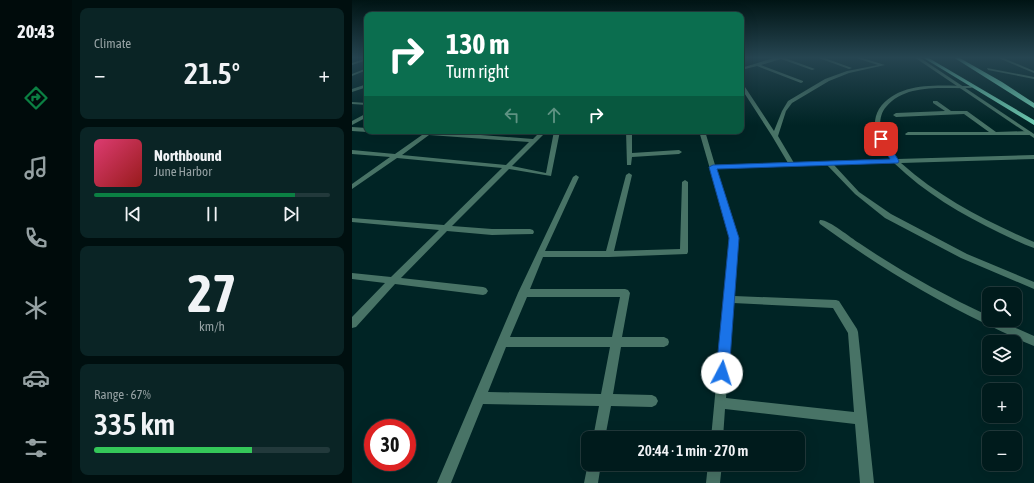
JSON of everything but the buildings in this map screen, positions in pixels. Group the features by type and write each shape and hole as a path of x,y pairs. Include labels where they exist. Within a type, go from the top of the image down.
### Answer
{"main road":[{"path":"960,80 1034,123"},
{"path":"994,80 1034,106"}],"street":[{"path":"795,80 801,82"},
{"path":"776,136 784,111 790,102 828,80"},
{"path":"949,80 1031,134"},
{"path":"352,91 364,86"},
{"path":"972,87 902,92 893,98 883,108 877,117 876,129 895,161 910,176 939,197 1034,247"},
{"path":"744,89 776,136 792,165"},
{"path":"935,102 950,112"},
{"path":"352,103 364,104"},
{"path":"896,115 965,112 994,133"},
{"path":"352,123 364,117"},
{"path":"352,129 364,130"},
{"path":"352,187 426,134"},
{"path":"452,134 534,141"},
{"path":"352,324 392,282 541,134"},
{"path":"352,152 397,155 508,167 549,176 556,134"},
{"path":"629,134 629,164"},
{"path":"703,134 734,238 718,431"},
{"path":"908,134 1031,134"},
{"path":"629,155 679,152"},
{"path":"713,167 1034,157"},
{"path":"829,164 857,193 888,216 964,256 1034,286"},
{"path":"608,254 629,175"},
{"path":"444,483 523,293 576,177"},
{"path":"540,254 684,252 685,182"},
{"path":"352,220 492,232 530,232"},
{"path":"823,222 882,262 995,324 1034,341"},
{"path":"352,276 392,282 483,291"},
{"path":"523,293 625,293 600,431"},
{"path":"729,299 836,304 854,332 867,483"},
{"path":"503,342 664,342"},
{"path":"480,398 652,401"},
{"path":"720,403 861,419"},
{"path":"591,483 593,471"},
{"path":"713,483 714,471"}],"route":[{"path":"722,373 734,238 713,167 895,161 881,139"}]}
